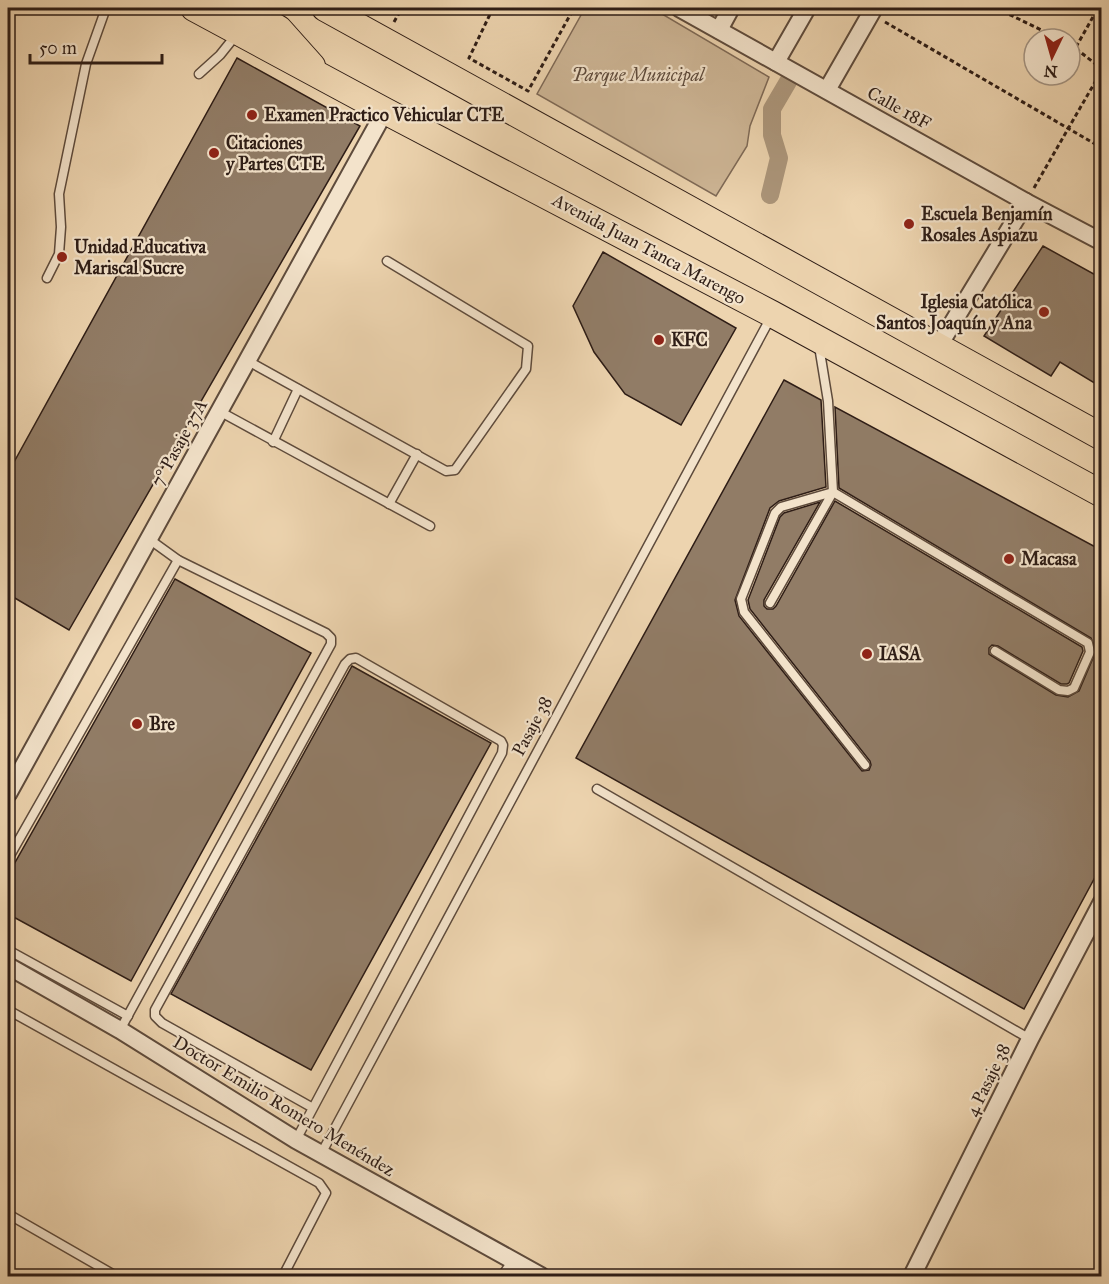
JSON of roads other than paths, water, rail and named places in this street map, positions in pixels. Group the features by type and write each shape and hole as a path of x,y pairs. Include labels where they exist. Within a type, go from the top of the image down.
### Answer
{"main road":[{"name":"Avenida Juan Tanca Marengo","path":"194,8 772,314 1101,494"},
{"path":"245,8 279,29 323,78"},
{"path":"325,8 938,347 1099,433"}],"street":[{"name":"Calle 18F","path":"679,8 1101,242"},
{"path":"719,30 731,8"},
{"path":"776,62 807,8"},
{"path":"828,90 873,11"},
{"name":"7° Pasaje 37A","path":"8,794 385,111"},
{"path":"938,347 1026,202"},
{"name":"4 Pasaje 38","path":"912,1276 1101,902"},
{"name":"Doctor Emilio Romero Menéndez","path":"8,966 124,1023 296,1140 541,1276"}],"lane":[{"path":"47,278 59,254 61,227 59,194 86,64 106,8"},
{"path":"199,74 220,55 238,33"},
{"path":"248,361 446,471 455,470 526,369 528,346 387,261"},
{"name":"Pasaje 38","path":"321,1154 772,314"},
{"path":"770,603 833,492 828,401 818,340"},
{"path":"273,442 298,389"},
{"path":"219,411 430,526"},
{"path":"389,504 417,454"},
{"path":"865,765 744,612 741,599 775,513 781,507 833,492 1088,643 1090,652 1074,688 1068,691 1059,690 995,651"},
{"path":"8,950 124,1023 332,644 331,638 326,633 178,560 148,539"},
{"path":"8,859 178,560"},
{"path":"296,1140 502,753 503,745 501,741 356,658 350,659 345,664 155,1010 154,1016 162,1023 313,1108"},
{"path":"597,789 1030,1039"},
{"path":"8,1010 319,1183 326,1193 283,1276"},
{"path":"8,1214 116,1276"},
{"path":"502,1276 513,1260"}],"waterway":[{"path":"770,195 779,158 772,135 772,109 789,80"}],"place":[{"name":"Examen Practico Vehicular CTE","path":"252,115"},
{"name":"Citaciones y Partes CTE","path":"214,153"},
{"name":"Escuela Benjamín Rosales Aspiazu","path":"909,224"},
{"name":"Unidad Educativa Mariscal Sucre","path":"62,257"},
{"name":"Iglesia Católica Santos Joaquín y Ana","path":"1044,312"},
{"name":"KFC","path":"659,340"},
{"name":"Macasa","path":"1009,559"},
{"name":"IASA","path":"867,654"},
{"name":"Bre","path":"137,724"}],"park label":[{"name":"Parque Municipal","path":"638,75"}]}
